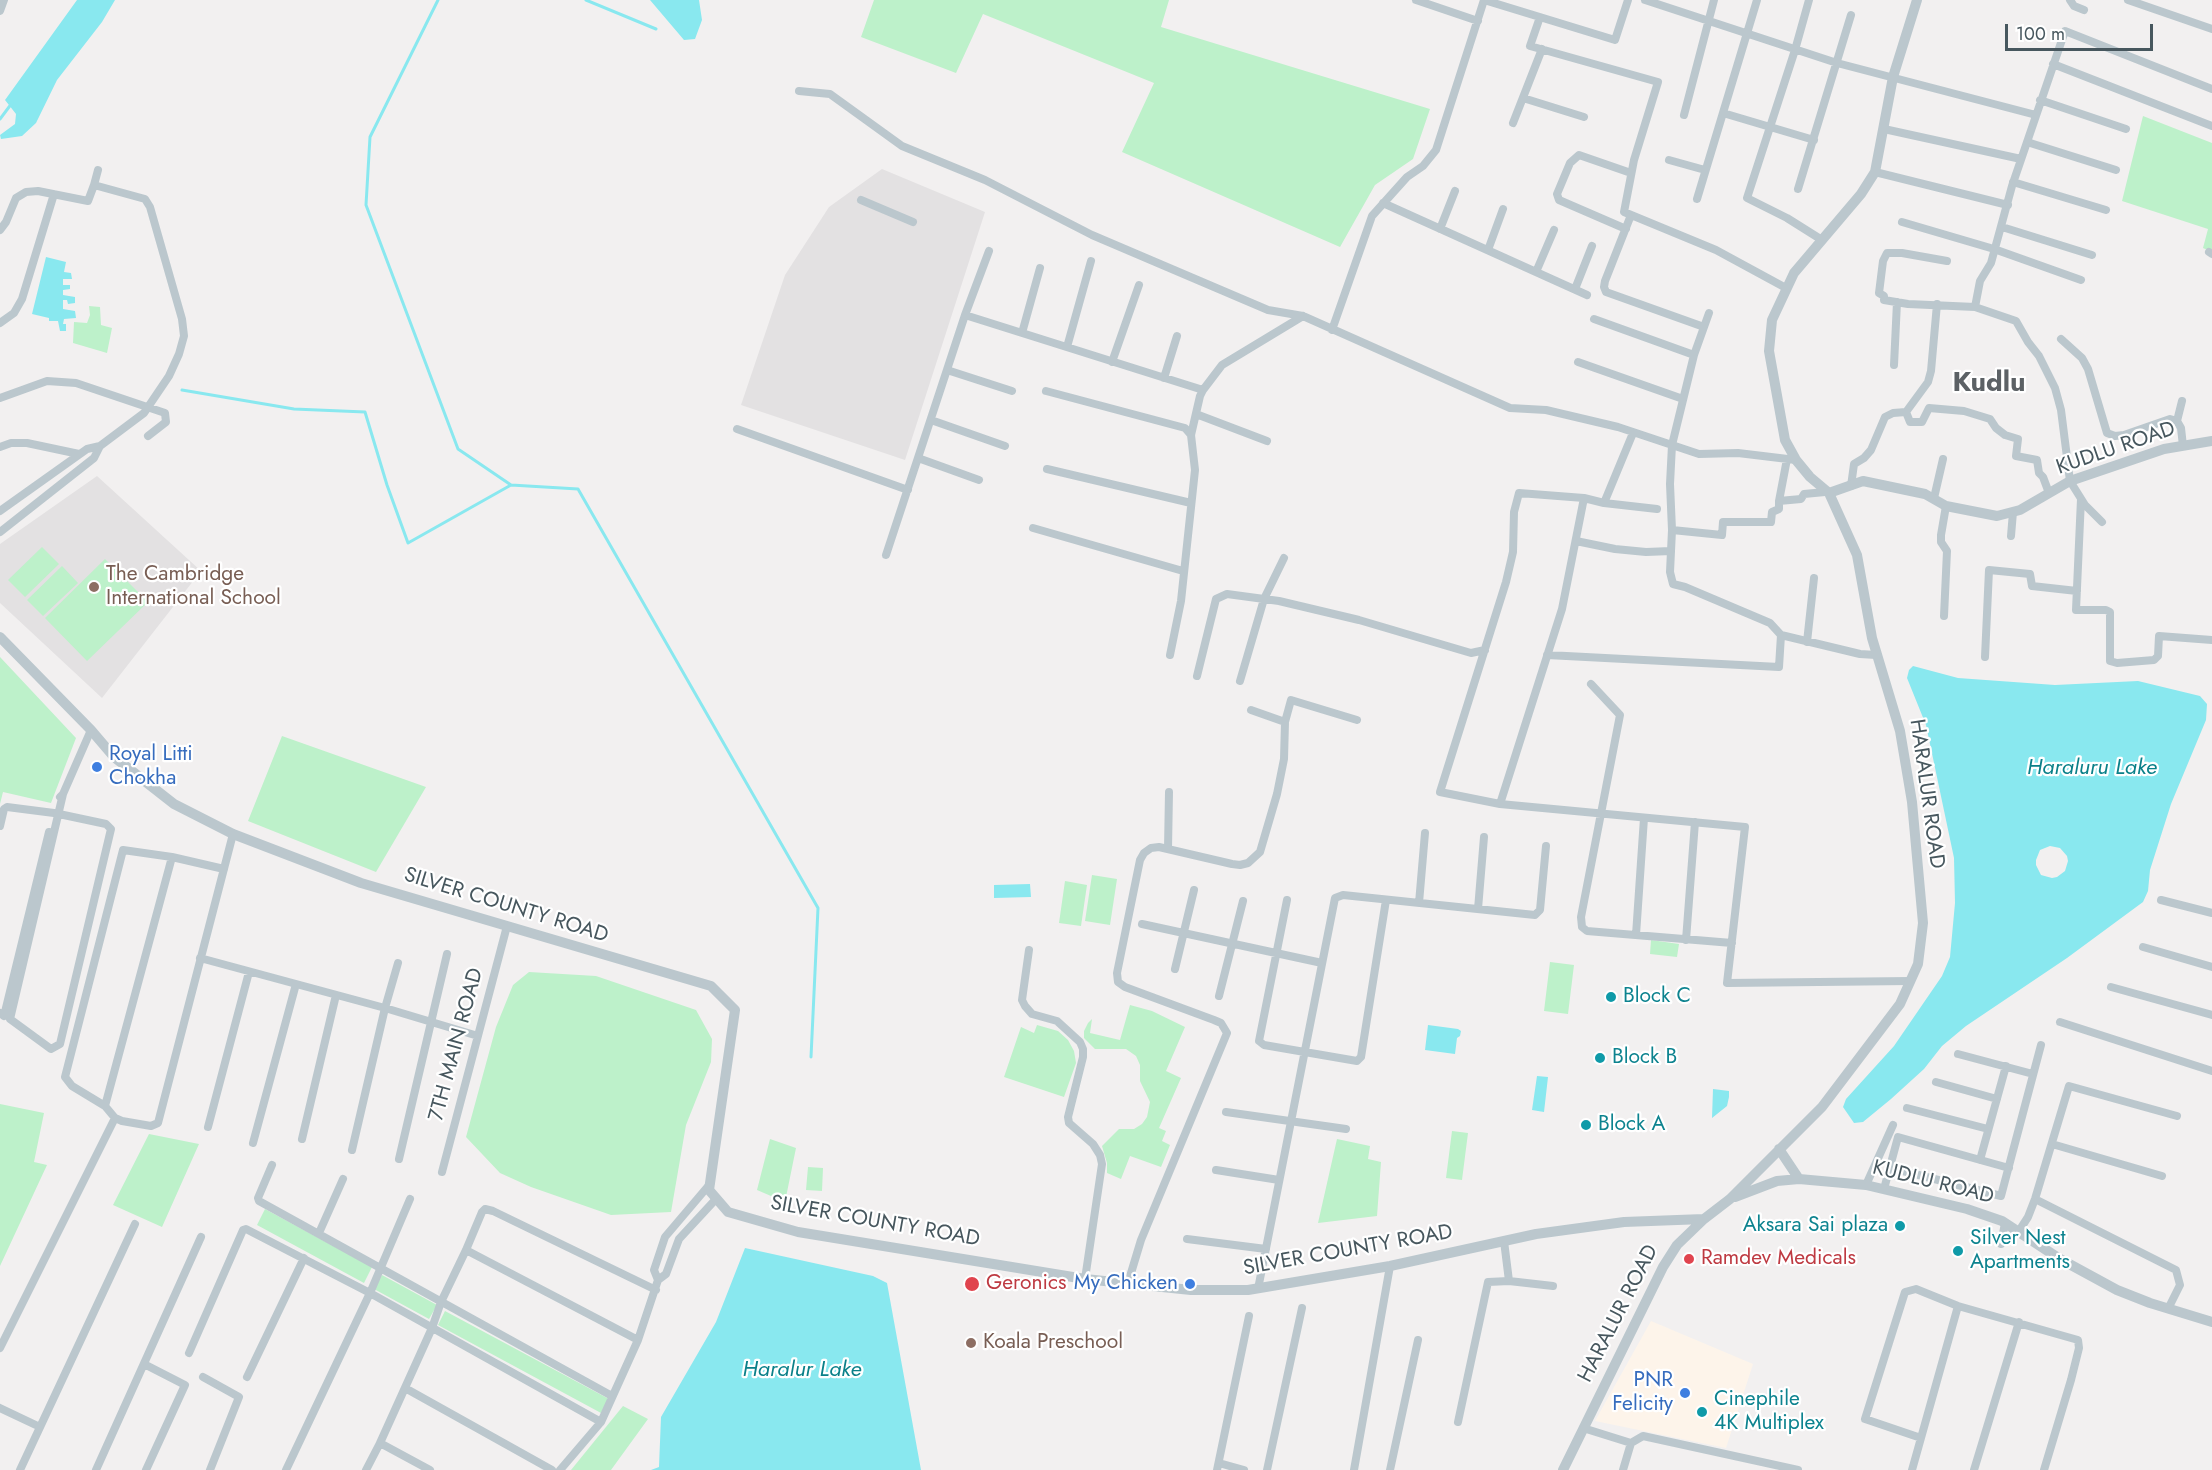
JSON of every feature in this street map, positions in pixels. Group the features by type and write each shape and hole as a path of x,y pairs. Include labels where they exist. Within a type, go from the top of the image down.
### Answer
{"street":[{"path":"0,11 4,0"},
{"path":"1416,0 1478,21"},
{"path":"1332,330 1372,216 1407,177 1423,166 1436,150 1484,0 1615,40 1628,0"},
{"path":"1644,0 1709,19 1748,35 1837,63 2036,115"},
{"path":"1683,115 1714,0"},
{"path":"1697,199 1757,0"},
{"path":"1809,0 1747,198 1787,218 1822,240"},
{"name":"HARALUR ROAD","path":"1563,1470 1663,1267 1677,1245 1704,1219 1730,1199 1822,1107 1900,1004 1918,964 1923,923 1912,802 1900,731 1876,655 1857,555 1827,493 1792,459 1785,440 1769,351 1772,320 1794,273 1861,194 1875,172 1893,77 1917,0"},
{"path":"2070,0 2074,6 2084,10"},
{"path":"2128,0 2212,29"},
{"path":"1798,189 1851,15"},
{"path":"1540,17 1530,46 1658,82 1631,173 1624,212 1716,250 1786,288"},
{"path":"1975,307 1980,281 1991,263 2013,182 2065,31 2212,89"},
{"path":"1513,123 1542,49"},
{"path":"2053,64 2212,126"},
{"path":"800,91 830,94 902,146 985,180 1092,235 1268,310 1303,316 1510,408 1546,410 1633,433 1699,454 1738,453 1792,459 1779,501 1779,509 1772,512 1771,522 1723,522 1722,535 1672,530"},
{"path":"1523,99 1584,117"},
{"path":"2040,100 2126,129"},
{"path":"1723,113 1814,140"},
{"path":"1884,129 2021,159"},
{"path":"2027,142 2116,170"},
{"path":"1626,229 1559,200 1557,194 1570,163 1579,155 1631,173"},
{"path":"1669,160 1705,170"},
{"path":"0,230 16,198 26,192 54,194 88,201 98,170"},
{"path":"1875,172 2008,205"},
{"path":"2013,182 2106,210"},
{"path":"0,511 79,454 87,449 100,446 150,407 179,354 184,336 182,319 150,207 145,199 94,184"},
{"path":"1440,229 1455,191"},
{"path":"0,323 14,313 22,299 54,194"},
{"path":"861,200 913,222"},
{"path":"1383,203 1587,295"},
{"path":"1488,250 1503,209"},
{"path":"1631,215 1605,281 1606,292 1704,327"},
{"path":"1902,222 1994,249 2081,280"},
{"path":"2002,227 2092,255"},
{"path":"1536,272 1554,230"},
{"path":"1575,289 1592,246"},
{"path":"886,555 965,315 989,251"},
{"path":"1947,261 1902,253 1887,254 1883,261 1879,292 1884,296 1884,300 1975,307 2016,321 2039,356 2055,388 2061,410 2070,481 2102,522"},
{"path":"1067,348 1091,261"},
{"path":"1022,333 1040,268"},
{"path":"1112,362 1140,285"},
{"path":"1894,365 1897,302"},
{"path":"1851,486 1854,464 1871,450 1885,417 1893,413 1906,412 1928,382 1937,304"},
{"path":"1709,313 1694,355 1672,445 1670,573 1673,584 1705,595 1770,624 1781,635 1860,654 1876,655"},
{"path":"965,315 1203,390"},
{"path":"1170,655 1180,601 1195,470 1191,435 1200,396 1222,365 1303,316"},
{"path":"1594,319 1694,355"},
{"path":"1164,378 1177,336"},
{"path":"2061,339 2082,358 2088,369 2107,433 2115,436 2124,435 2170,419 2177,421"},
{"path":"1578,362 1683,399"},
{"path":"947,370 1012,392"},
{"path":"0,398 46,381 76,383 165,413 167,419 164,424 148,436"},
{"path":"1046,391 1185,428 1191,435"},
{"path":"2182,401 2177,421 2181,428 2183,446"},
{"path":"1906,412 1910,422 1922,422 1929,408 1964,411 1983,416 2006,435 2018,440 2016,456 2037,460 2038,473 2043,477 2049,493"},
{"path":"1196,414 1267,441"},
{"path":"931,420 1005,446"},
{"path":"737,429 908,490"},
{"path":"1604,503 1633,433"},
{"name":"KUDLU ROAD","path":"1827,493 1863,481 1925,494 1946,506 1997,516 2013,512 2070,481 2164,449 2212,441"},
{"path":"0,447 11,443 27,443 79,454"},
{"path":"0,532 94,458 100,446"},
{"path":"918,458 979,480"},
{"path":"1934,498 1943,459"},
{"path":"1047,469 1191,503"},
{"path":"1657,509 1604,503 1584,498 1519,493 1514,512 1513,552 1506,582 1440,792 1500,804 1745,827 1727,983 1911,981"},
{"path":"1779,501 1801,499 1803,494 1827,493"},
{"path":"1500,804 1562,609 1584,498"},
{"path":"2081,498 2076,610 2110,612 2110,661 2117,663 2154,660 2158,656 2160,636 2212,640"},
{"path":"1944,616 1947,551 1941,542 1941,535 1946,506"},
{"path":"2011,536 2013,512"},
{"path":"1033,528 1184,571"},
{"path":"1576,541 1615,549 1646,552 1671,551"},
{"path":"1240,681 1264,599 1284,558"},
{"path":"1985,657 1989,570 2030,574 2032,586 2077,591"},
{"path":"1807,642 1814,578"},
{"path":"1197,676 1216,599 1227,594 1264,599 1359,620 1471,653 1485,650"},
{"path":"1547,655 1779,667 1781,635"},
{"name":"SILVER COUNTY ROAD","path":"0,637 91,730 114,757 174,804 233,834 361,883 711,986 735,1010 709,1190 728,1212 798,1232 1085,1279 1191,1290 1258,1289 1390,1266 1536,1234 1624,1222 1704,1219"},
{"path":"1591,684 1620,715 1581,917 1582,927 1587,931 1732,943"},
{"path":"1128,1283 1141,1240 1227,1033 1221,1023 1215,1020 1125,987 1116,978 1140,860 1151,848 1168,849 1240,865 1248,863 1260,852 1277,794 1284,759 1285,722 1291,700 1357,720"},
{"path":"1251,710 1285,722"},
{"path":"0,826 4,809 7,807 56,814 106,824 111,829 60,1044 51,1049 10,1019 56,814 59,799 91,730"},
{"path":"1168,849 1169,792"},
{"path":"0,1013 4,1016 56,814"},
{"path":"1635,935 1644,818"},
{"path":"1686,940 1695,822"},
{"path":"1419,903 1425,833"},
{"path":"224,869 172,857 123,850 65,1077 72,1086 105,1106 115,1118 151,1126 158,1123 200,958 224,869 233,834"},
{"path":"1478,909 1484,837"},
{"path":"1258,1289 1335,898 1343,895 1535,915 1539,914 1546,846"},
{"path":"105,1106 172,857"},
{"path":"1175,969 1194,890"},
{"path":"1287,900 1259,1041 1264,1045 1354,1061 1360,1060 1386,900"},
{"path":"2161,900 2212,914"},
{"path":"1219,996 1243,901"},
{"path":"1142,924 1322,963"},
{"name":"7TH MAIN ROAD","path":"442,1172 507,926"},
{"path":"2144,947 2212,967"},
{"path":"1029,950 1022,1000 1024,1006 1032,1014 1057,1021 1080,1042 1083,1049 1068,1117 1069,1123 1093,1144 1100,1155 1102,1164 1085,1279"},
{"path":"399,1159 447,954"},
{"path":"200,958 385,1008 478,1036"},
{"path":"352,1150 385,1008 398,963"},
{"path":"208,1127 249,972"},
{"path":"253,1143 296,984"},
{"path":"2110,987 2212,1015"},
{"path":"302,1139 336,995"},
{"path":"2060,1022 2212,1071"},
{"path":"1904,1171 2001,1196 2041,1045"},
{"path":"1958,1054 2033,1074"},
{"path":"1980,1160 2006,1066"},
{"path":"1936,1082 1997,1099"},
{"path":"2019,1231 2035,1199 2069,1086 2177,1116"},
{"path":"1907,1108 1988,1129"},
{"path":"1226,1112 1346,1129"},
{"path":"0,1347 115,1118"},
{"path":"1866,1185 1893,1125"},
{"path":"1884,1189 1898,1137 2009,1168"},
{"path":"2052,1144 2162,1176"},
{"path":"1779,1149 1799,1179"},
{"path":"272,1165 258,1200 612,1396"},
{"path":"1216,1170 1279,1180"},
{"path":"319,1233 343,1179"},
{"name":"KUDLU ROAD","path":"1730,1199 1778,1181 1799,1179 1866,1185 1967,1209 2005,1223 2090,1277 2117,1290 2212,1322"},
{"path":"560,1470 601,1422 638,1340 656,1290 658,1280 654,1270 665,1237 710,1184"},
{"path":"286,1470 369,1293 410,1199"},
{"path":"658,1280 666,1274 679,1239 716,1199"},
{"path":"2035,1199 2176,1270 2180,1286 2168,1309"},
{"path":"366,1470 432,1328 441,1302 482,1212 489,1209 656,1290"},
{"path":"2001,1244 2005,1223"},
{"path":"20,1470 135,1224"},
{"path":"189,1353 243,1230 248,1230 369,1293 601,1422"},
{"path":"96,1470 201,1238"},
{"path":"1187,1239 1266,1249"},
{"path":"1504,1241 1509,1281"},
{"path":"466,1250 638,1340"},
{"path":"247,1377 304,1258"},
{"path":"1354,1470 1390,1266"},
{"path":"1458,1422 1488,1282 1509,1281 1553,1286"},
{"path":"1921,1438 1865,1419 1905,1292 1916,1289 1958,1306 2078,1340 2079,1348 2071,1380 2044,1470"},
{"path":"1912,1470 1958,1306"},
{"path":"1267,1470 1302,1308"},
{"path":"1244,1470 1218,1466 1249,1316"},
{"path":"1974,1470 2019,1322"},
{"path":"1390,1470 1418,1340"},
{"path":"144,1364 185,1385 146,1470"},
{"path":"203,1377 239,1397 210,1470"},
{"path":"405,1388 552,1470"},
{"path":"0,1408 40,1427"},
{"path":"1583,1428 1631,1443"},
{"path":"1623,1470 1631,1443 1643,1436 1798,1470"},
{"path":"380,1443 430,1470"}],"shaded area":[{"path":"882,169 985,212 905,460 741,405 785,275 829,207"},
{"name":"The Cambridge International School","path":"97,476 201,571 102,698 0,603 0,544"},
{"path":"1651,1321 1753,1364 1726,1448 1595,1421"}],"green space":[{"path":"874,0 1169,0 1161,27 1430,109 1413,159 1375,185 1340,247 1122,152 1154,83 983,14 956,73 861,37"},
{"path":"2143,116 2212,143 2212,252 2203,248 2208,229 2122,201"},
{"path":"89,306 100,307 101,325 112,328 107,353 73,343 74,322 87,323 90,315"},
{"path":"42,547 59,564 25,597 8,580"},
{"path":"105,559 148,602 87,661 45,618"},
{"path":"62,566 78,583 43,616 27,600"},
{"path":"0,657 76,738 51,803 3,792 0,804"},
{"path":"282,736 426,787 376,872 248,821"},
{"path":"1092,875 1117,879 1110,925 1085,921"},
{"path":"1065,881 1087,885 1081,926 1059,923"},
{"path":"1651,940 1679,944 1677,957 1650,954"},
{"path":"1550,962 1574,965 1568,1014 1544,1011"},
{"path":"529,972 596,976 696,1010 712,1039 711,1062 686,1125 671,1212 611,1215 531,1187 500,1173 466,1137 496,1027 513,985"},
{"path":"1130,1005 1152,1011 1185,1027 1166,1071 1181,1078 1159,1128 1166,1131 1162,1141 1170,1145 1161,1167 1130,1156 1121,1179 1107,1173 1107,1163 1102,1146 1119,1129 1134,1129 1142,1124 1147,1117 1150,1102 1140,1081 1140,1065 1136,1056 1126,1049 1095,1049 1084,1038 1084,1031 1092,1019 1090,1033 1120,1040"},
{"path":"1037,1025 1058,1031 1068,1040 1074,1051 1076,1063 1064,1097 1004,1077 1021,1027 1034,1033"},
{"path":"0,1104 44,1113 34,1162 47,1165 0,1266"},
{"path":"1452,1131 1468,1133 1462,1180 1446,1178"},
{"path":"149,1134 199,1144 162,1227 113,1205"},
{"path":"770,1139 796,1148 785,1202 757,1190"},
{"path":"1337,1139 1370,1146 1368,1159 1381,1162 1377,1216 1318,1223"},
{"path":"808,1167 823,1168 822,1191 806,1190"},
{"path":"265,1209 372,1267 364,1283 257,1225"},
{"path":"382,1275 437,1305 429,1319 374,1289"},
{"path":"445,1311 609,1399 601,1413 438,1325"},
{"path":"623,1406 648,1419 611,1470 571,1470"}],"water":[{"path":"77,0 115,0 102,22 57,80 36,123 22,136 1,139 0,135 15,124 16,114 5,100"},
{"path":"650,0 699,0 702,20 695,39 684,40"},
{"path":"46,257 66,262 64,272 71,273 72,279 63,279 63,285 70,285 70,289 63,290 63,295 75,297 75,303 68,304 67,300 63,300 63,309 75,311 76,318 64,319 63,324 66,324 66,331 60,331 58,321 49,321 49,318 32,314"},
{"name":"Haraluru Lake","path":"1913,666 1958,678 2055,685 2138,681 2200,696 2207,704 2206,720 2171,804 2150,870 2148,891 2143,902 2067,958 1966,1026 1942,1046 1924,1069 1891,1099 1863,1122 1854,1123 1843,1107 1846,1099 1894,1046 1942,976 1950,957 1955,903 1954,858 1926,725 1907,678","holes":["2050,846 2060,848 2067,856 2065,871 2052,878 2041,875 2036,865 2040,850"]},
{"path":"1030,884 1031,897 994,898 994,885"},
{"path":"1428,1025 1461,1031 1457,1038 1455,1054 1425,1050"},
{"path":"1537,1076 1548,1077 1544,1112 1532,1110"},
{"path":"1713,1089 1729,1091 1729,1097 1727,1106 1712,1118"},
{"name":"Haralur Lake","path":"745,1248 873,1276 887,1283 921,1470 651,1470 659,1467 661,1417 716,1322"}],"waterway":[{"path":"438,0 370,137 366,205 458,449 511,485"},
{"path":"586,0 656,29"},
{"path":"0,119 12,103"},
{"path":"182,390 294,409 365,412 387,485 408,543 511,485 578,489 818,908 811,1057"}],"place":[{"name":"The Cambridge International School","path":"94,587"},
{"name":"Royal Litti Chokha","path":"97,767"},
{"name":"Block C","path":"1611,997"},
{"name":"Block B","path":"1600,1058"},
{"name":"Block A","path":"1586,1125"},
{"name":"Aksara Sai plaza","path":"1900,1226"},
{"name":"Silver Nest Apartments","path":"1958,1251"},
{"name":"Ramdev Medicals","path":"1689,1259"},
{"name":"Geronics","path":"972,1284"},
{"name":"My Chicken","path":"1190,1284"},
{"name":"Koala Preschool","path":"971,1343"},
{"name":"PNR Felicity","path":"1685,1393"},
{"name":"Cinephile 4K Multiplex","path":"1702,1412"}],"district":[{"name":"Kudlu","path":"1989,384"}]}
